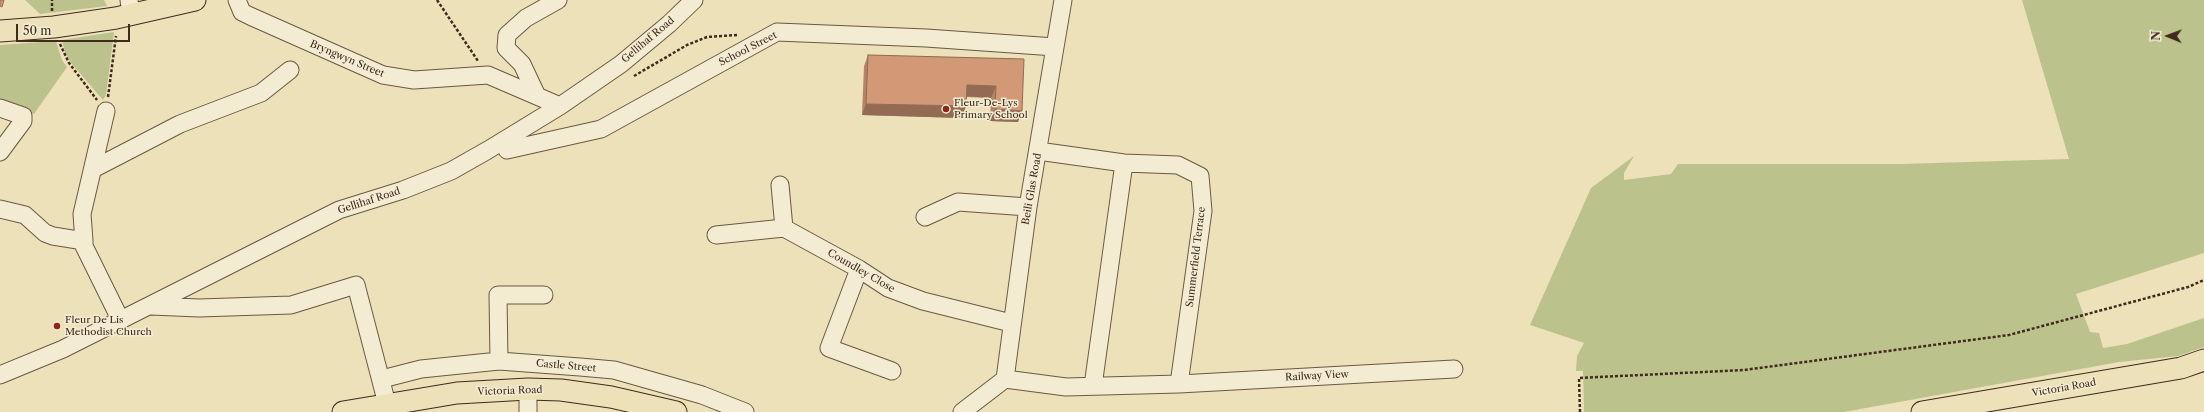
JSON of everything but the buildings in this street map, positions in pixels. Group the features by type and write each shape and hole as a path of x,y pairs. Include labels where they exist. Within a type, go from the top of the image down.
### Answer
{"main road":[{"path":"0,31 54,27 125,10 195,0"},
{"name":"Victoria Road","path":"1922,412 1984,407 2182,368 2204,360"},
{"name":"Victoria Road","path":"343,412 457,393 528,389 561,390 611,397 676,412"}],"street":[{"name":"Bryngwyn Street","path":"237,0 242,12 383,75 414,80 488,75 560,106"},
{"path":"537,96 522,64 506,48 508,36 526,18 558,0"},
{"name":"Gellihaf Road","path":"0,375 63,350 340,210 403,190 451,171 560,106 620,64 669,24 694,0"},
{"name":"Beili Glas Road","path":"1005,379 1011,323 1028,207 1063,0"},
{"name":"School Street","path":"507,150 601,129 777,32 926,38 1055,47"},
{"path":"94,169 180,124 260,93 290,70"},
{"path":"0,108 23,116 23,121 0,152"},
{"path":"106,111 94,169 82,214 84,246 120,320"},
{"name":"Summerfield Terrace","path":"1038,150 1124,163 1178,164 1200,176 1203,211 1179,384"},
{"path":"1093,386 1124,163"},
{"path":"716,235 784,228 780,185"},
{"path":"925,217 958,202 1028,207"},
{"path":"0,209 25,215 46,233 53,236 84,241"},
{"name":"Coundley Close","path":"784,228 859,269 888,288 923,301 1011,323"},
{"path":"859,269 829,348 892,371"},
{"path":"150,306 200,308 291,304 356,285 388,404"},
{"path":"499,361 498,295 544,296"},
{"name":"Castle Street","path":"382,379 421,369 499,361 614,370 702,395 745,412"},
{"name":"Railway View","path":"1005,379 1066,387 1179,384 1454,369"},
{"path":"962,412 1005,379"},
{"path":"528,389 528,412"}],"path":[{"path":"437,0 488,75"},
{"path":"106,111 125,10"},
{"path":"54,27 61,50 69,64 106,111"},
{"path":"630,78 687,45 707,37 738,35"},
{"path":"1580,412 1579,378 1744,370 2009,335 2188,288 2204,280"}],"green space":[{"path":"25,0 104,0 107,6 40,14"},
{"path":"2022,0 2204,0 2204,253 2076,294 2090,332 2099,333 2103,348 2127,344 2204,318 2204,347 2178,356 2119,362 1844,412 1584,412 1583,371 1576,371 1577,356 1584,343 1530,325 1591,188 1634,156 1624,173 1624,180 1671,174 1678,164 1901,164 2069,159"},
{"path":"114,32 106,95 103,100 71,63 65,52 62,40"},
{"path":"56,41 62,60 67,67 34,114 0,103 0,45"}],"place":[{"name":"Fleur-De-Lys Primary School","path":"946,109"},
{"name":"Fleur De Lis Methodist Church","path":"57,326"}]}
